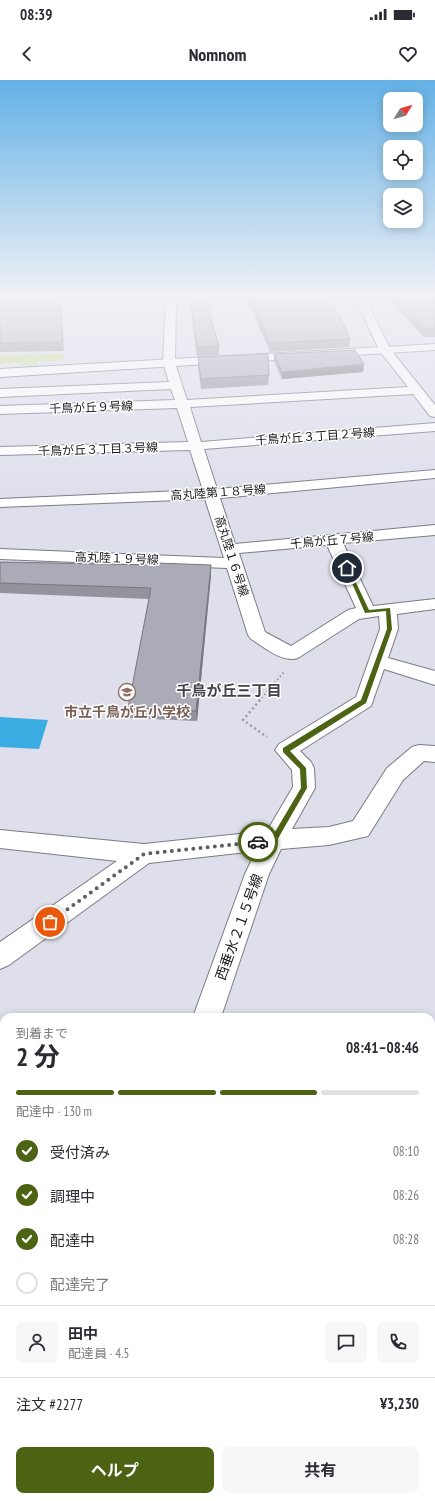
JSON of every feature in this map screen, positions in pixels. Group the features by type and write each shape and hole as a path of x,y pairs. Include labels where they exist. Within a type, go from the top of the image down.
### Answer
{"street":[{"path":"0,372 163,363"},
{"name":"高丸陸１６号線","path":"169,363 257,635 291,654"},
{"path":"396,363 435,413"},
{"path":"0,394 176,385"},
{"name":"千鳥が丘９号線","path":"0,410 182,404 417,390"},
{"name":"千鳥が丘３丁目２号線","path":"196,446 435,427"},
{"name":"千鳥が丘３丁目３号線","path":"0,451 196,446"},
{"name":"高丸陸第１８号線","path":"0,503 212,494 435,474"},
{"name":"千鳥が丘７号線","path":"232,556 333,540 435,530"},
{"path":"333,540 367,612"},
{"name":"高丸陸１９号線","path":"0,554 232,556"},
{"path":"291,654 354,614 435,604"},
{"path":"286,750 364,701 389,629 388,609"},
{"path":"378,661 435,678"},
{"name":"西垂水２１５号線","path":"208,1013 257,874 274,840 304,788 303,768 286,750"},
{"path":"0,839 144,854 274,840 329,836 360,829 396,774 419,753 435,754"},
{"path":"0,957 144,854"}],"path":[{"path":"286,750 243,720 292,664 291,654"}],"green space":[{"path":"23,363 37,363 37,365 22,365"}],"water":[{"path":"0,717 48,720 39,749 0,747"}],"building":[{"path":"199,363 268,363 269,375 201,379"},
{"path":"278,363 364,364 282,372"},
{"path":"0,562 155,565 156,563 211,565 196,711 128,708 151,588 0,583"}],"way so far":[{"path":"50,922 144,854 258,842"}],"place":[{"name":"市立千鳥が丘小学校","path":"127,692"}],"district":[{"name":"千鳥が丘三丁目","path":"229,690"}],"route":[{"path":"258,842 274,840 304,788 303,768 286,750 364,701 389,629 388,609 367,612 347,568"}]}
